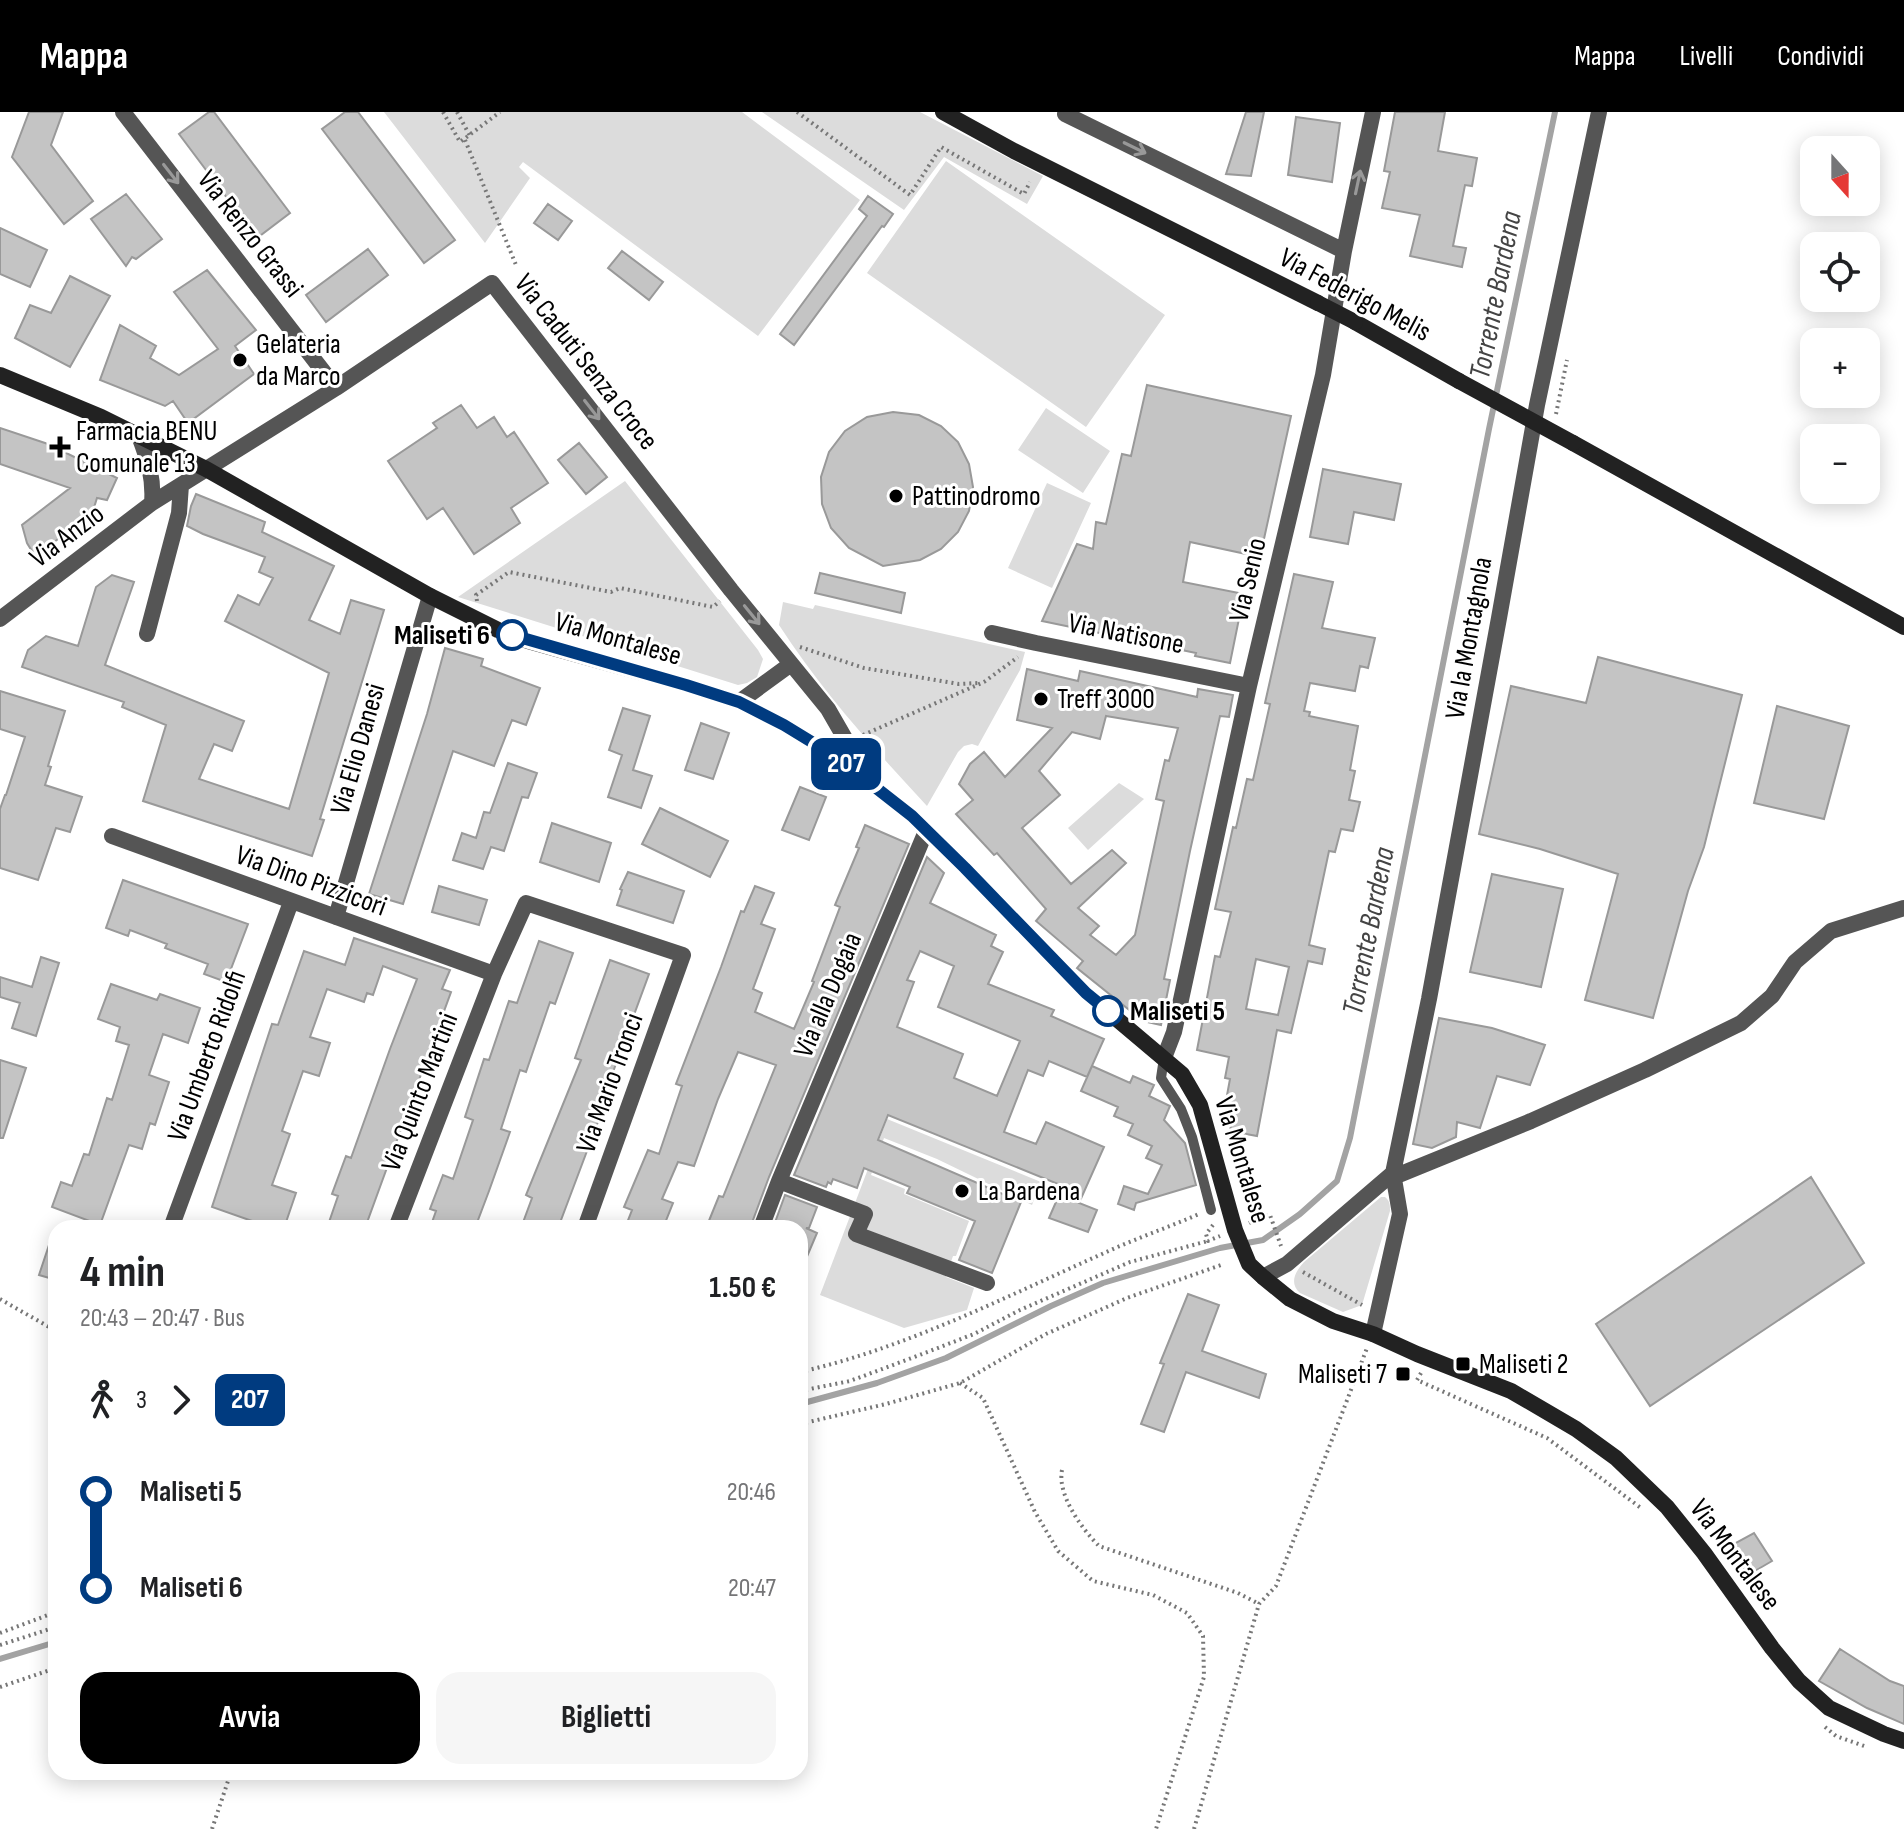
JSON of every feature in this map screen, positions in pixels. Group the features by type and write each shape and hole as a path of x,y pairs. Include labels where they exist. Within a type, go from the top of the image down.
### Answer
{"street":[{"name":"Via Renzo Grassi","path":"123,112 336,388"},
{"name":"Via Federigo Melis","path":"943,112 1014,151 1355,322 1904,627"},
{"name":"Via Senio","path":"1164,1058 1174,1032 1249,686 1323,375 1344,251 1373,112"},
{"name":"Via la Montagnola","path":"1393,1173 1429,999 1537,405 1599,112"},
{"path":"1065,113 1344,251"},
{"name":"Via Caduti Senza Croce","path":"206,469 336,388 492,283 731,590 828,709 847,742 851,767"},
{"name":"Via Montalese","path":"0,375 101,417 206,469 430,596 498,630 739,702 803,736 851,767 897,804 965,868 1086,993 1182,1074 1200,1105 1235,1230 1249,1264 1263,1277 1290,1299 1333,1321 1373,1334 1511,1391 1576,1429 1616,1458 1667,1507 1799,1681 1829,1708 1904,1741"},
{"path":"139,436 150,466 152,503"},
{"name":"Via Anzio","path":"0,619 152,503 206,469"},
{"path":"147,634 179,513 181,485"},
{"name":"Via Elio Danesi","path":"336,917 430,596"},
{"name":"Via Natisone","path":"992,633 1249,686"},
{"path":"739,702 791,664"},
{"name":"Via alla Dogaia","path":"764,1220 926,831"},
{"name":"Via Dino Pizzicori","path":"112,836 494,974"},
{"name":"Via Umberto Ridolfi","path":"174,1220 291,902"},
{"name":"Via Quinto Martini","path":"399,1220 494,974 526,903 683,955"},
{"path":"1263,1277 1393,1173 1401,1174 1531,1121 1741,1023 1772,996 1795,962 1831,931 1904,908"},
{"name":"Via Mario Tronci","path":"588,1220 683,955"},
{"path":"1373,1334 1400,1214 1393,1173"},
{"path":"779,1181 865,1214 856,1234 987,1283"}],"lane":[{"path":"1164,1058 1161,1078 1181,1109 1192,1137 1211,1210"}],"path":[{"path":"443,112 460,142 500,112"},
{"path":"457,112 516,265"},
{"path":"797,112 910,195 941,147 1024,194 1030,182"},
{"path":"477,603 476,595 509,572 611,592 620,588 713,607 731,590"},
{"path":"790,642 864,668 959,684 984,682"},
{"path":"847,742 984,682 1036,643"},
{"path":"808,1370 920,1335 1106,1252 1211,1210"},
{"path":"1235,1230 1270,1215 1285,1257 1377,1313"},
{"path":"808,1389 850,1381 974,1334 1020,1310 1130,1262 1208,1241"},
{"path":"808,1422 960,1383 1046,1334 1127,1298 1224,1264"},
{"path":"0,1299 48,1326"},
{"path":"1194,1829 1259,1604 1276,1586 1373,1334"},
{"path":"1429,1359 1417,1380 1547,1438 1646,1513"},
{"path":"960,1383 983,1398 1035,1512 1058,1551 1093,1581 1153,1595 1187,1613 1203,1636 1204,1677 1156,1829"},
{"path":"1062,1470 1060,1478 1064,1492 1082,1529 1099,1546 1238,1593 1259,1604"},
{"path":"0,1633 48,1615"},
{"path":"0,1645 48,1630"},
{"path":"0,1687 48,1671"},
{"path":"1815,1719 1836,1736 1877,1751"},
{"path":"212,1829 228,1780"}],"shaded area":[{"path":"384,112 742,112 860,200 758,336 523,162 519,167 530,178 485,243"},
{"path":"762,112 920,112 1043,176 1027,204 944,157 904,210"},
{"path":"946,161 1165,315 1086,427 867,273"},
{"path":"1046,408 1110,451 1083,493 1018,450"},
{"path":"625,481 758,650 763,659 757,677 738,685 458,597"},
{"path":"1047,483 1091,503 1052,588 1008,568"},
{"path":"783,602 813,609 815,605 1025,652 1020,670 978,746 964,746 958,752 927,806 849,718 795,649 779,625"},
{"path":"1119,783 1144,799 1088,850 1068,828"},
{"path":"887,1119 1041,1182 1032,1205 937,1159 884,1138 871,1175 905,1189 904,1194 969,1221 946,1277 974,1288 967,1310 904,1328 820,1295"},
{"path":"1381,1197 1388,1200 1390,1211 1362,1305 1343,1312 1300,1293 1294,1281 1304,1262"}],"building":[{"path":"29,112 63,112 51,145 93,201 64,224 12,157"},
{"path":"209,112 214,112 290,213 257,238 179,134"},
{"path":"345,112 358,112 455,240 424,263 322,129"},
{"path":"1246,112 1264,112 1251,176 1226,174"},
{"path":"1395,112 1445,112 1438,151 1477,158 1472,186 1465,185 1453,246 1466,248 1462,267 1410,256 1420,215 1382,208 1390,172 1384,171"},
{"path":"1296,117 1340,123 1332,182 1288,175"},
{"path":"126,194 162,239 136,259 132,257 126,266 91,219"},
{"path":"868,196 893,214 794,345 780,334 867,216 859,209"},
{"path":"548,204 572,221 558,240 534,223"},
{"path":"0,228 47,250 30,287 0,274"},
{"path":"368,249 388,275 326,322 306,295"},
{"path":"622,251 663,282 649,300 608,268"},
{"path":"207,270 256,330 235,346 254,374 188,423 173,401 165,406 100,380 120,325 156,346 150,358 179,375 218,349 174,292"},
{"path":"70,276 110,296 70,367 15,338 30,305 51,313"},
{"path":"1147,385 1291,416 1260,557 1190,542 1183,582 1244,594 1230,663 1042,621 1077,544 1093,549 1096,522 1106,524 1122,454 1131,456"},
{"path":"461,405 477,428 494,417 507,437 514,432 548,483 511,508 520,523 474,554 443,508 427,519 388,461 437,428 433,423"},
{"name":"Pattinodromo","path":"893,412 919,415 941,426 958,442 969,464 973,487 969,511 958,532 941,549 920,560 883,566 849,548 831,528 822,504 821,477 829,452 845,431 867,417"},
{"path":"0,428 48,444 117,478 107,500 97,498 92,514 35,556 22,525 70,488 0,464"},
{"path":"579,443 607,477 586,494 558,460"},
{"path":"1323,469 1401,484 1394,520 1354,512 1348,544 1310,537"},
{"path":"196,494 265,522 262,532 334,566 309,620 340,634 351,600 384,610 320,819 324,820 312,856 143,801 166,725 122,707 124,702 22,667 28,650 46,636 78,646 96,587 112,575 134,582 105,665 244,721 232,751 214,744 199,779 289,809 329,673 225,621 238,595 259,605 273,578 259,572 265,557 187,526"},
{"path":"820,573 905,593 901,613 815,593"},
{"path":"1294,574 1333,582 1322,628 1375,638 1368,668 1360,666 1355,691 1310,683 1304,711 1310,712 1309,716 1358,726 1350,770 1355,771 1349,800 1360,802 1353,831 1341,829 1335,852 1329,851 1309,945 1325,949 1322,964 1308,961 1291,1033 1277,1030 1257,1136 1230,1131 1234,1107 1225,1106 1230,1079 1225,1078 1229,1057 1197,1050 1215,956 1220,957 1231,912 1215,909 1247,779 1253,780 1270,704 1265,703","holes":["1256,959 1289,967 1278,1015 1246,1009"]},
{"path":"445,648 483,659 481,666 540,688 526,725 512,720 494,766 453,751 403,904 369,894"},
{"path":"1598,657 1742,695 1704,847 1688,891 1653,1018 1585,1000 1618,874 1540,849 1479,834 1511,686 1586,703"},
{"path":"1027,669 1078,681 1080,671 1197,697 1198,689 1233,695 1229,717 1220,716 1190,851 1164,979 1170,980 1161,1025 1143,1021 1077,968 1083,961 1036,921 1046,909 997,853 994,855 956,814 973,800 959,784 970,764 984,752 1005,777 1052,728 1017,720","holes":["1106,716 1178,728 1169,761 1165,760 1156,799 1164,801 1135,935 1116,955 1090,935 1099,926 1078,908 1126,863 1112,850 1071,884 1022,828 1060,795 1039,771 1072,732 1100,739"]},
{"path":"0,691 65,711 45,785 82,797 70,832 56,828 38,880 0,868 0,809 25,737 0,729"},
{"path":"1777,706 1849,726 1824,819 1754,803"},
{"path":"623,708 650,716 633,770 652,776 641,808 608,797 622,755 609,750"},
{"path":"701,723 729,733 713,779 685,770"},
{"path":"508,763 537,773 528,798 522,797 504,851 491,847 483,869 453,860 462,833 476,838 484,812 490,813"},
{"path":"800,787 826,797 809,840 782,830"},
{"path":"660,808 728,841 710,877 642,844"},
{"path":"552,823 611,843 599,882 540,862"},
{"path":"865,825 909,844 753,1220 709,1220 719,1196 723,1197 776,1065 738,1052 694,1166 678,1162 662,1199 673,1203 666,1220 628,1220 632,1210 624,1207 648,1150 659,1154 682,1086 676,1084 741,911 744,912 755,886 774,893 761,924 775,929 753,989 762,993 755,1012 794,1029 840,907 835,905 859,848 856,847"},
{"path":"927,857 944,873 930,903 996,935 991,946 1003,952 988,984 1054,1010 1051,1016 1104,1039 1087,1077 1049,1061 1043,1076 1028,1070 1004,1132 1036,1144 1046,1122 1104,1147 1079,1203 1097,1210 1088,1232 1049,1218 1063,1186 888,1115 878,1140 1021,1202 992,1273 959,1260 975,1221 907,1193 910,1187 864,1168 857,1188 833,1179 826,1187 794,1175","holes":["920,951 954,966 938,1007 1020,1041 997,1096 954,1078 963,1054 897,1027 914,982 907,980"]},
{"path":"628,872 684,891 673,923 617,905"},
{"path":"1492,874 1563,889 1541,987 1470,972"},
{"path":"123,880 248,924 226,982 204,974 208,964 165,948 167,944 130,930 128,936 106,928"},
{"path":"439,886 487,900 479,925 432,912"},
{"path":"354,938 450,970 442,989 451,992 368,1220 330,1220 338,1196 332,1194 346,1156 351,1158 417,979 383,966 373,995 367,993 364,1002 327,989 310,1037 330,1043 319,1076 303,1071 282,1131 290,1134 272,1185 296,1193 287,1220 249,1220 212,1207 272,1024 278,1025 304,951 345,965"},
{"path":"539,941 573,953 555,1004 550,1002 526,1072 520,1070 501,1129 510,1132 478,1220 433,1220 436,1211 430,1209 443,1175 453,1179 473,1120 465,1117 484,1059 489,1060 509,1001 517,1003"},
{"path":"41,957 59,963 36,1036 12,1028 20,1003 0,997 0,977 32,987"},
{"path":"610,960 649,974 613,1072 616,1074 561,1220 524,1220 532,1198 526,1195 581,1060 575,1058"},
{"path":"111,984 157,1000 160,994 200,1008 188,1043 163,1034 149,1075 169,1082 155,1125 150,1123 142,1149 129,1145 102,1220 87,1220 52,1207 61,1182 72,1186 84,1154 89,1155 107,1098 112,1100 129,1045 116,1041 120,1027 98,1019"},
{"path":"1439,1018 1492,1028 1545,1045 1530,1085 1497,1076 1480,1128 1457,1122 1456,1137 1432,1148 1413,1144"},
{"path":"0,1060 26,1068 3,1138 0,1138"},
{"path":"1092,1066 1130,1083 1133,1076 1154,1085 1149,1096 1170,1106 1164,1120 1185,1143 1196,1185 1136,1203 1134,1210 1118,1204 1124,1186 1148,1194 1162,1165 1146,1158 1152,1146 1128,1135 1133,1124 1114,1116 1118,1107 1081,1091"},
{"path":"1811,1177 1864,1263 1650,1406 1596,1324"},
{"path":"785,1195 817,1207 809,1228 808,1220 776,1220"},
{"path":"808,1229 817,1233 808,1254"},
{"path":"48,1248 48,1278 39,1275"},
{"path":"1188,1294 1219,1305 1202,1351 1266,1374 1259,1398 1186,1372 1164,1432 1141,1424 1164,1364 1160,1363"},
{"path":"1754,1533 1772,1561 1748,1575 1730,1546"},
{"path":"1840,1649 1890,1681 1904,1686 1904,1724 1867,1708 1819,1681"}],"waterway":[{"name":"Torrente Bardena","path":"808,1402 877,1383 946,1358 1103,1283 1220,1248 1263,1240 1300,1214 1337,1181 1350,1138 1489,429 1555,112"},
{"name":"Torrente Bardena","path":"0,1659 48,1644"}],"bus line":[{"name":"207","path":"512,635 739,702 838,758 912,816 1086,993 1108,1011"}],"place":[{"name":"Gelateria da Marco","path":"240,360"},
{"name":"Farmacia BENU Comunale 13","path":"60,447"},
{"name":"Pattinodromo","path":"896,496"},
{"name":"Maliseti 6","path":"512,635"},
{"name":"Treff 3000","path":"1041,699"},
{"name":"Maliseti 5","path":"1108,1011"},
{"name":"La Bardena","path":"962,1191"},
{"name":"Maliseti 2","path":"1463,1364"},
{"name":"Maliseti 7","path":"1403,1374"}]}
